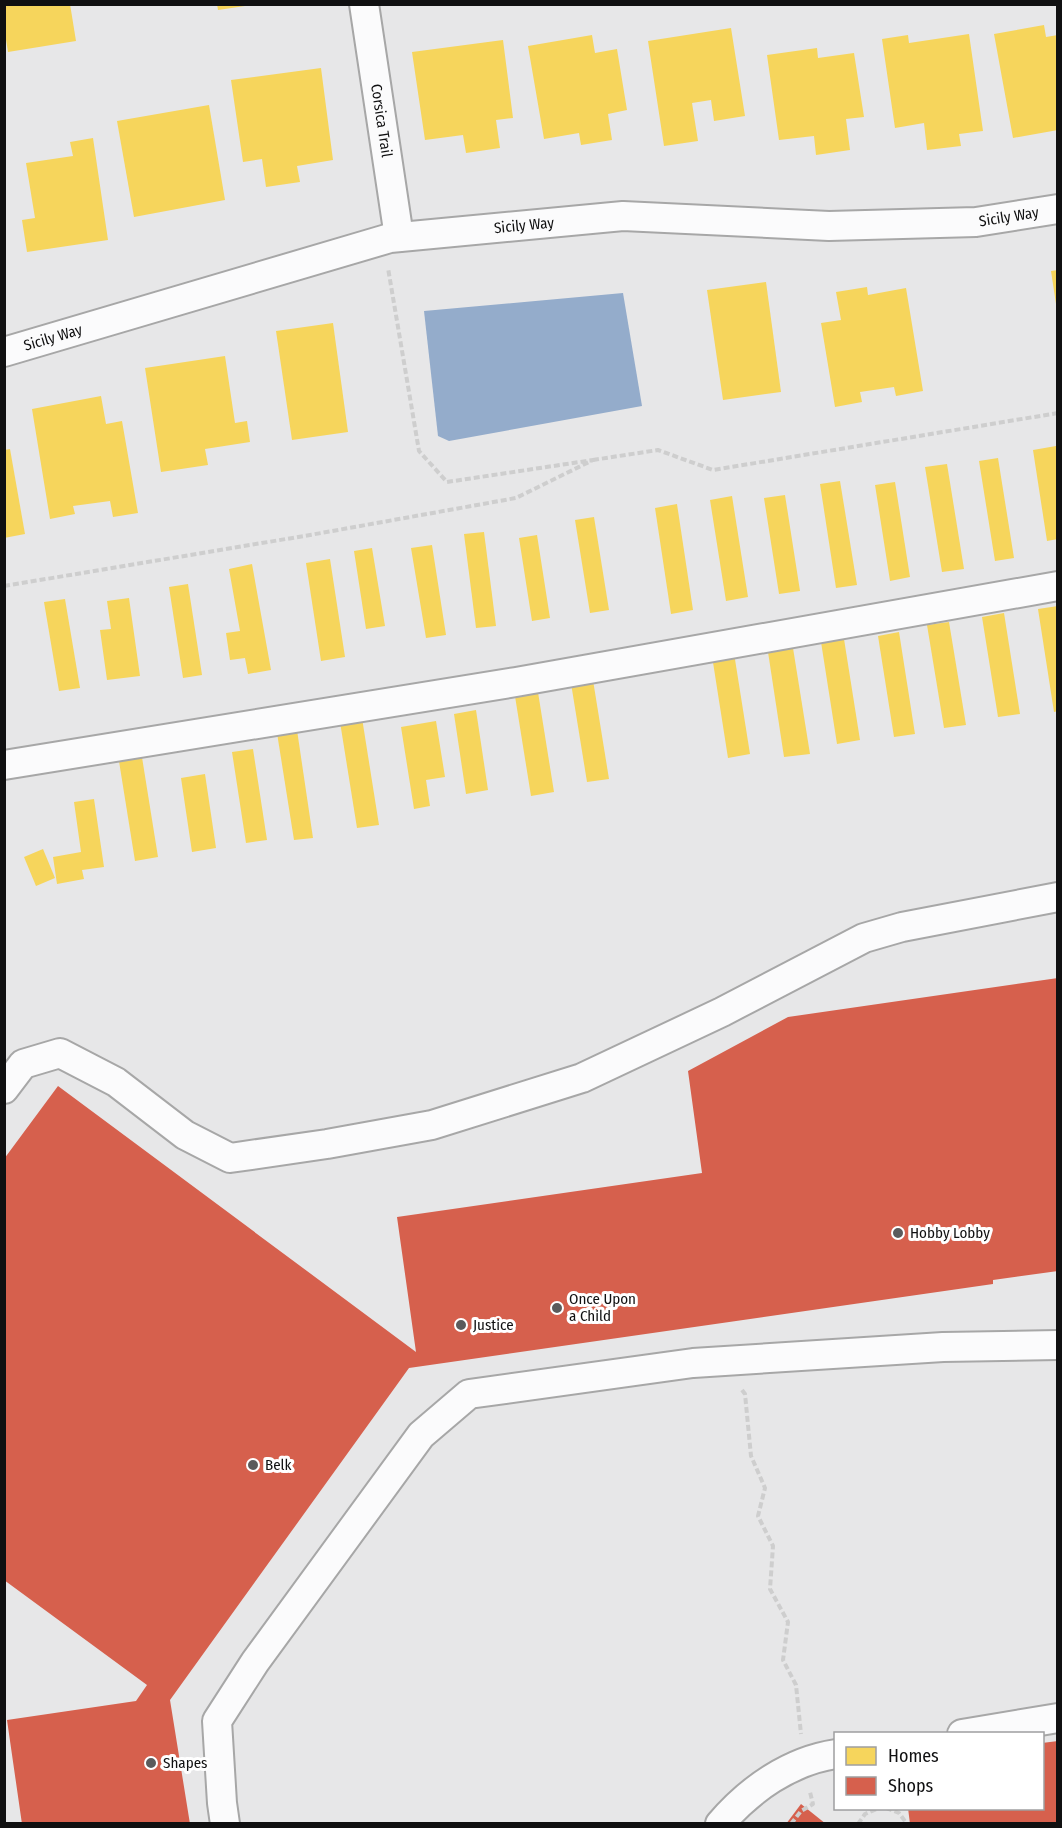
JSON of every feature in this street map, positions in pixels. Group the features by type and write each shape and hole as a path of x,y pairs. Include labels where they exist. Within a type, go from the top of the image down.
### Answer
{"street":[{"name":"Corsica Trail","path":"364,4 391,238"},
{"name":"Sicily Way","path":"4,352 391,238 623,216 830,226 976,222 1058,210"},
{"path":"4,765 516,682 1058,586"},
{"path":"4,1089 23,1064 60,1053 116,1082 186,1135 230,1158 339,1142 432,1125 582,1078 722,1012 864,938 902,927 1058,897"},
{"path":"225,1824 217,1721 261,1654 421,1435 469,1394 693,1363 943,1347 1058,1345"},
{"path":"974,1732 1058,1718"},
{"path":"720,1824 754,1788 789,1768 816,1757 834,1754"}],"path":[{"path":"391,238 419,451 447,482 658,450 713,470 1058,413"},
{"path":"4,586 516,498 593,460"},
{"path":"726,1361 745,1394 751,1456 765,1488 758,1516 773,1546 770,1589 788,1622 783,1660 796,1685 805,1762 813,1804 801,1811 791,1824"},
{"path":"858,1824 866,1814 876,1810"},
{"path":"899,1811 907,1824"}],"water":[{"path":"623,293 642,406 449,441 438,436 424,311"}],"building: Homes":[{"path":"4,4 70,4 76,41 8,52 4,27"},
{"path":"217,4 245,4 245,6 218,10"},
{"path":"1044,25 1046,37 1058,35 1058,130 1013,138 994,34"},
{"path":"731,28 745,116 714,121 711,100 692,103 698,141 664,146 648,41"},
{"path":"969,34 983,131 959,134 961,146 927,150 924,123 895,128 882,39 908,35 909,43"},
{"path":"592,35 595,53 617,49 627,110 608,114 612,140 581,145 579,133 544,139 528,46"},
{"path":"503,40 513,118 496,120 500,148 466,153 463,135 425,140 412,52"},
{"path":"817,48 818,58 854,53 864,117 846,119 850,150 816,155 814,136 779,140 767,55"},
{"path":"321,68 333,160 297,166 300,182 266,187 262,159 243,162 231,80"},
{"path":"209,105 225,200 134,217 117,121"},
{"path":"93,138 108,240 27,252 22,220 35,218 26,163 73,156 70,142"},
{"path":"1058,270 1058,304 1056,304 1051,271"},
{"path":"766,282 781,392 723,400 707,290"},
{"path":"867,287 868,295 906,288 923,391 896,396 894,387 860,392 862,402 835,407 821,323 841,320 836,292"},
{"path":"333,323 348,432 292,440 276,331"},
{"path":"225,356 235,423 247,421 250,442 205,449 208,465 161,472 145,368"},
{"path":"101,396 106,424 122,421 138,513 113,517 110,501 73,506 75,514 50,519 32,409"},
{"path":"1056,446 1058,539 1047,541 1033,450"},
{"path":"10,449 25,534 4,538 4,450"},
{"path":"998,458 1014,558 995,561 979,461"},
{"path":"947,464 964,569 942,572 925,467"},
{"path":"840,481 857,585 836,588 820,484"},
{"path":"895,482 910,577 890,581 875,485"},
{"path":"785,495 800,591 779,594 764,498"},
{"path":"732,496 748,597 726,601 710,500"},
{"path":"677,504 693,610 671,614 655,508"},
{"path":"594,517 609,610 590,613 575,520"},
{"path":"484,532 496,626 476,628 464,534"},
{"path":"537,535 550,618 532,621 519,538"},
{"path":"432,545 446,635 426,638 411,548"},
{"path":"372,548 385,626 366,629 354,551"},
{"path":"330,559 345,657 321,661 306,563"},
{"path":"252,564 271,670 248,674 245,658 230,660 226,633 240,631 229,569"},
{"path":"188,584 202,675 183,678 169,587"},
{"path":"129,598 140,676 107,680 100,630 111,629 107,601"},
{"path":"65,599 80,688 59,691 44,602"},
{"path":"1058,606 1058,711 1054,712 1038,609"},
{"path":"1004,613 1020,714 998,717 982,617"},
{"path":"949,622 966,725 944,728 927,625"},
{"path":"899,632 915,734 894,737 878,636"},
{"path":"844,639 860,740 837,744 821,642"},
{"path":"793,648 810,754 784,757 768,652"},
{"path":"734,653 750,754 728,758 712,656"},
{"path":"592,674 609,779 587,782 570,677"},
{"path":"537,686 554,792 531,796 514,690"},
{"path":"476,710 488,790 466,794 454,714"},
{"path":"362,718 379,825 357,828 340,722"},
{"path":"436,721 445,777 426,780 430,806 414,809 401,727"},
{"path":"297,730 313,838 294,840 277,733"},
{"path":"253,749 267,840 246,843 232,752"},
{"path":"141,751 158,857 135,861 118,755"},
{"path":"205,774 216,848 192,852 181,778"},
{"path":"94,799 104,867 82,870 84,879 57,884 53,857 81,852 74,802"},
{"path":"43,849 55,878 36,886 24,857"}],"building: Shops":[{"path":"1058,978 1058,1271 993,1280 993,1284 409,1368 170,1700 190,1824 22,1824 7,1720 136,1701 147,1685 4,1580 4,1159 58,1086 416,1352 397,1217 702,1173 688,1071 788,1017"},
{"path":"1058,1741 1058,1824 910,1824 908,1810 1044,1810 1044,1743"},
{"path":"801,1804 826,1824 786,1824"}],"place":[{"name":"Hobby Lobby","path":"898,1233"},
{"name":"Once Upon a Child","path":"557,1308"},
{"name":"Justice","path":"461,1325"},
{"name":"Belk","path":"253,1465"},
{"name":"Shapes","path":"151,1763"}]}
